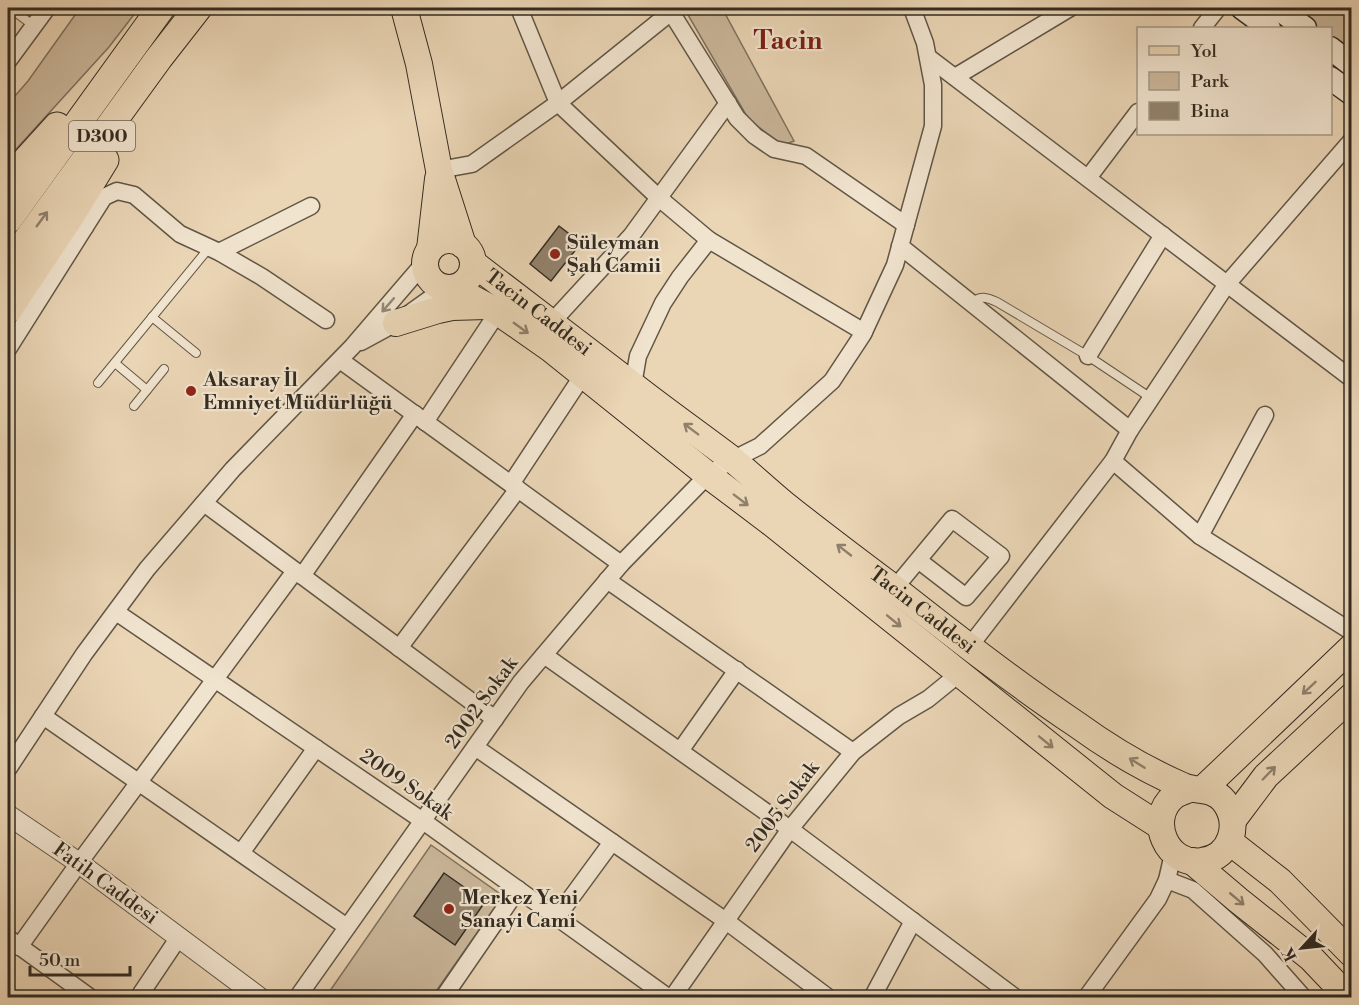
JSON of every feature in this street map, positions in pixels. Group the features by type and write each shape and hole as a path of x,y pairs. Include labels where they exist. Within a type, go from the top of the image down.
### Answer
{"highway":[{"name":"D300","path":"8,220 161,8"},
{"name":"D300","path":"8,267 159,58 198,8"},
{"path":"8,180 139,37"},
{"path":"8,310 78,222 159,58"}],"main road":[{"path":"404,8 419,64 439,170 468,254 469,277 465,282 449,288 438,286 425,270 439,170"},
{"path":"1242,8 1268,27"},
{"path":"1277,8 1304,27"},
{"path":"1332,49 1352,64"},
{"path":"1332,79 1352,94"},
{"path":"428,256 442,242 449,241 457,242 468,254"},
{"name":"Tacin Caddesi","path":"468,254 894,589 1078,726 1158,775 1214,793 1223,800 1231,831 1352,954"},
{"name":"Tacin Caddesi","path":"449,288 493,309 551,349 1113,796 1160,826"},
{"path":"396,323 438,310 493,309"},
{"path":"1349,998 1311,957 1164,842 1160,826 1164,809 1174,796 1196,789 1352,647"},
{"path":"1183,857 1199,862 1212,859 1222,852 1231,831 1266,776 1352,696"}],"street":[{"path":"8,61 47,8"},
{"path":"519,8 558,103 658,198 709,240 864,332"},
{"name":"2002 Sokak","path":"297,998 521,682 607,580 708,475 760,446 831,381 864,332 895,265 933,126 933,85 925,43 912,8"},
{"path":"955,77 1070,8"},
{"path":"1203,27 1218,8"},
{"path":"439,170 472,164 558,103 672,10 737,118 755,135 774,148 806,156 906,225"},
{"path":"928,57 1352,379"},
{"path":"552,322 631,236 728,103"},
{"path":"1088,178 1137,113"},
{"path":"969,647 1113,461 1130,430 1227,284 1352,140"},
{"path":"8,349 78,222 104,197 117,191 134,195 180,234 262,277 326,320"},
{"path":"214,250 311,206"},
{"path":"1088,356 1163,235"},
{"path":"633,386 638,356 663,303 709,240"},
{"path":"900,246 1130,430"},
{"path":"8,769 84,654 147,569 233,469 352,347 428,256"},
{"path":"352,347 396,323 449,288"},
{"path":"91,998 14,942 79,863 215,679 420,418 493,309"},
{"path":"340,360 621,564"},
{"path":"399,648 515,487 584,375"},
{"path":"1200,536 1265,415"},
{"path":"1113,461 1200,536 1352,632"},
{"path":"204,503 495,719"},
{"path":"894,589 918,560 952,519 1001,556 966,597 918,560"},
{"path":"607,580 853,752"},
{"name":"2009 Sokak","path":"116,612 423,821 671,998"},
{"path":"544,655 790,829 1016,998"},
{"path":"680,751 737,670"},
{"name":"2005 Sokak","path":"671,998 790,829 853,752 899,716 928,699 960,673"},
{"path":"43,716 347,927"},
{"path":"475,747 726,921 829,998"},
{"path":"241,853 316,748"},
{"name":"Fatih Caddesi","path":"8,815 79,863 260,998"},
{"path":"557,917 612,842"},
{"path":"1086,998 1158,899 1167,880 1183,857"},
{"path":"1167,880 1193,890 1265,954 1304,998"},
{"path":"444,998 518,889"},
{"path":"872,998 913,921"},
{"path":"138,998 179,937"}],"lane":[{"path":"10,8 34,26"},
{"path":"98,383 152,317 214,250"},
{"path":"972,304 977,299 985,297 997,302 1088,356 1151,398"},
{"path":"152,317 196,353"},
{"path":"115,363 147,390"},
{"path":"134,406 164,369"}],"green space":[{"path":"80,8 139,8 109,47 8,158 8,104 28,81"},
{"path":"684,8 722,8 794,141 783,145 749,120"},
{"path":"1287,8 1351,8 1351,56 1332,41 1332,27 1314,27"},
{"path":"431,845 503,896 432,997 325,998"}],"building":[{"name":"Süleyman Şah Camii","path":"559,226 581,243 551,281 530,264"},
{"name":"Merkez Yeni Sanayi Cami","path":"444,873 485,902 455,945 414,916"}],"place":[{"name":"Süleyman Şah Camii","path":"555,254"},
{"name":"Aksaray İl Emniyet Müdürlüğü","path":"191,391"},
{"name":"Merkez Yeni Sanayi Cami","path":"449,909"}],"district":[{"name":"Tacin","path":"788,41"}]}
